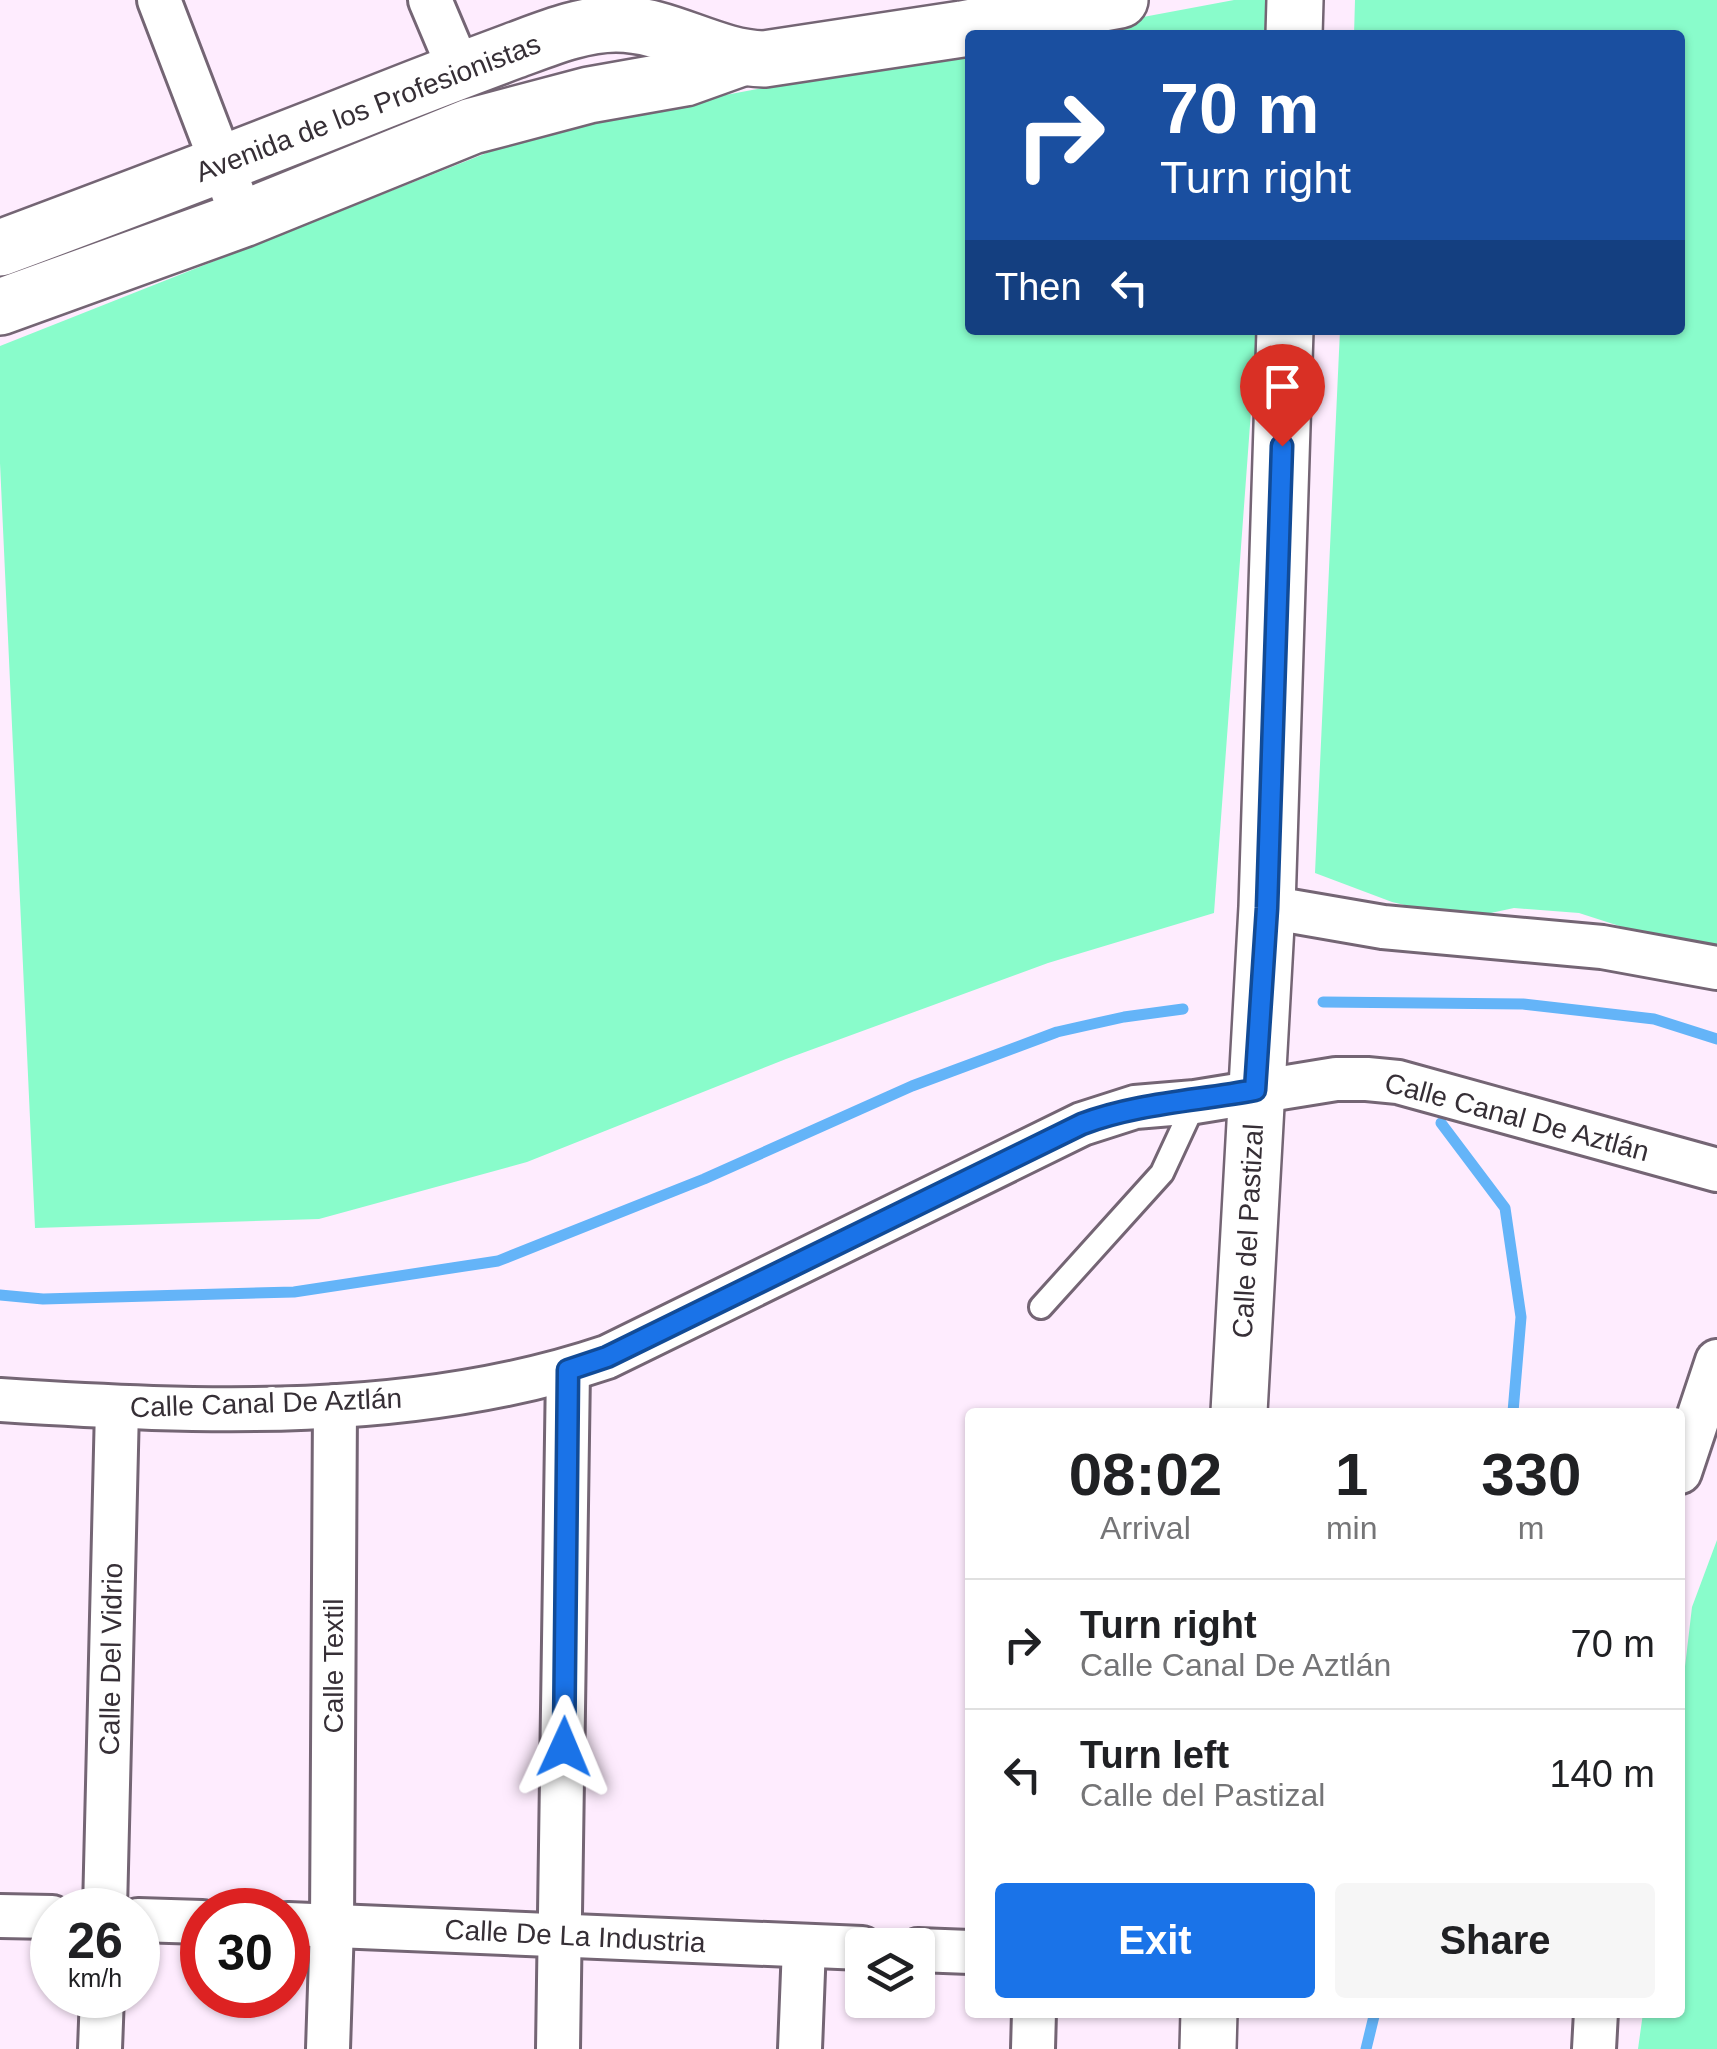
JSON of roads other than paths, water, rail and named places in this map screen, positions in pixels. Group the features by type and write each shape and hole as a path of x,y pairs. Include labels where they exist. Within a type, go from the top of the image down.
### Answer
{"street":[{"path":"159,0 243,219"},
{"path":"430,0 460,71"},
{"name":"Avenida de los Profesionistas","path":"0,248 460,71 586,28 615,24 741,58 804,55 956,15 1120,0"},
{"path":"1294,30 1296,0"},
{"name":"Avenida de los Profesionistas","path":"3,299 243,219 472,126 589,95 674,37"},
{"name":"Calle del Pastizal","path":"1239,1408 1267,908 1285,335"},
{"path":"1267,908 1383,927 1602,946 1717,968"},
{"name":"Calle Canal De Aztlán","path":"0,1400 117,1408 335,1406 453,1394 568,1370 607,1357 1082,1124 1135,1107 1195,1102 1336,1079 1398,1082 1717,1170"},
{"path":"1685,1457 1717,1362"},
{"path":"558,2049 568,1370"},
{"name":"Calle Textil","path":"328,2049 335,1406"},
{"name":"Calle Del Vidrio","path":"106,1888 117,1408"},
{"path":"0,1916 30,1917"},
{"name":"Calle De La Industria","path":"310,1924 845,1947"},
{"path":"800,2049 804,1946"},
{"path":"935,1951 965,1952"},
{"path":"100,2049 101,2018"},
{"path":"1032,2049 1034,2018"},
{"path":"1208,2049 1209,2018"},
{"path":"1594,2049 1596,2018"}],"lane":[{"path":"1041,1306 1162,1173 1195,1102"}],"waterway":[{"path":"1323,1002 1523,1004 1654,1019 1717,1039"},
{"path":"0,1295 43,1299 294,1292 498,1261 704,1179 912,1086 1057,1032 1183,1009"},
{"path":"1441,1123 1505,1208 1521,1317 1513,1408"},
{"path":"1366,2049 1374,2018"}]}
